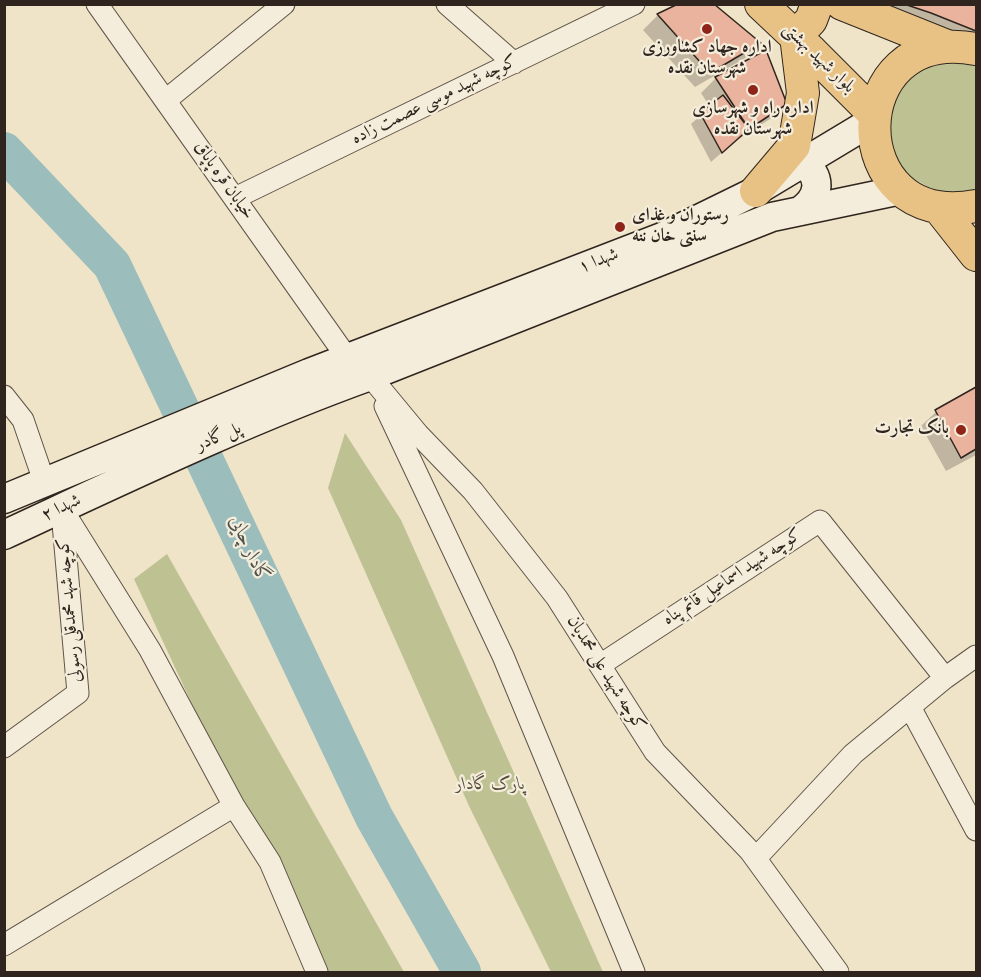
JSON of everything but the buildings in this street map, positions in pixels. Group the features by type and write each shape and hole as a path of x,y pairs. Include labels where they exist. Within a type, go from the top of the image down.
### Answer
{"main road":[{"name":"بلوار شهید بهشتی","path":"761,4 796,36 874,117"},
{"path":"756,191 794,146 803,93 796,36 811,20 817,4"},
{"path":"842,4 962,48"},
{"path":"962,48 926,51 908,61 892,75 881,93 874,117 874,140 879,158 888,175 901,189 925,204 939,208 960,210 976,206"},
{"name":"شهدا ۱","path":"315,384 348,359 662,237 756,191 874,117"},
{"path":"800,211 814,198 816,183 813,170 802,162"},
{"name":"شهدا ۱","path":"315,384 370,376 772,217 901,189"},
{"path":"939,208 976,255"},
{"name":"پل گادر","path":"114,469 315,384"},
{"name":"شهدا ۲","path":"4,499 45,484 114,469"},
{"name":"شهدا ۲","path":"4,535 62,509 114,469"}],"street":[{"name":"خیابان قره پاپاق","path":"98,4 348,359"},
{"path":"166,100 284,4"},
{"path":"447,4 514,63"},
{"name":"کوچه شهید موسی عصمت زاده","path":"235,198 634,4"},
{"path":"370,376 503,656 634,972"},
{"name":"کوچه شهید علی محمدیان","path":"370,376 418,434 480,500 557,598 655,752 756,858 838,972"},
{"path":"4,396 23,420 45,484"},
{"path":"62,509 150,650 234,806 270,862 318,972"},
{"name":"کوچه شهد محمدقلی رسولی","path":"4,747 78,693 62,509"},
{"name":"کوچه شهید اسماعیل قائم پناه","path":"600,665 820,521 945,678"},
{"path":"756,858 853,754 945,678 976,656"},
{"path":"910,707 976,830"},
{"path":"4,945 234,806"}],"green space":[{"path":"976,63 976,191 938,192 912,178 901,167 889,139 891,109 905,82 929,65"},
{"name":"پارک گادار","path":"345,433 401,520 603,972 551,972 469,806 328,488"},
{"path":"167,554 404,972 316,972 134,579"}],"waterway":[{"name":"گادار چایی","path":"4,151 112,265 374,817 462,972"}],"place":[{"name":"اداره جهاد کشاورزی شهرستان نقده","path":"707,29"},
{"name":"اداره راه و شهرسازی شهرستان نقده","path":"753,90"},
{"name":"رستوران و غذای سنتی خان ننه","path":"620,227"},
{"name":"بانک تجارت","path":"961,430"}]}
